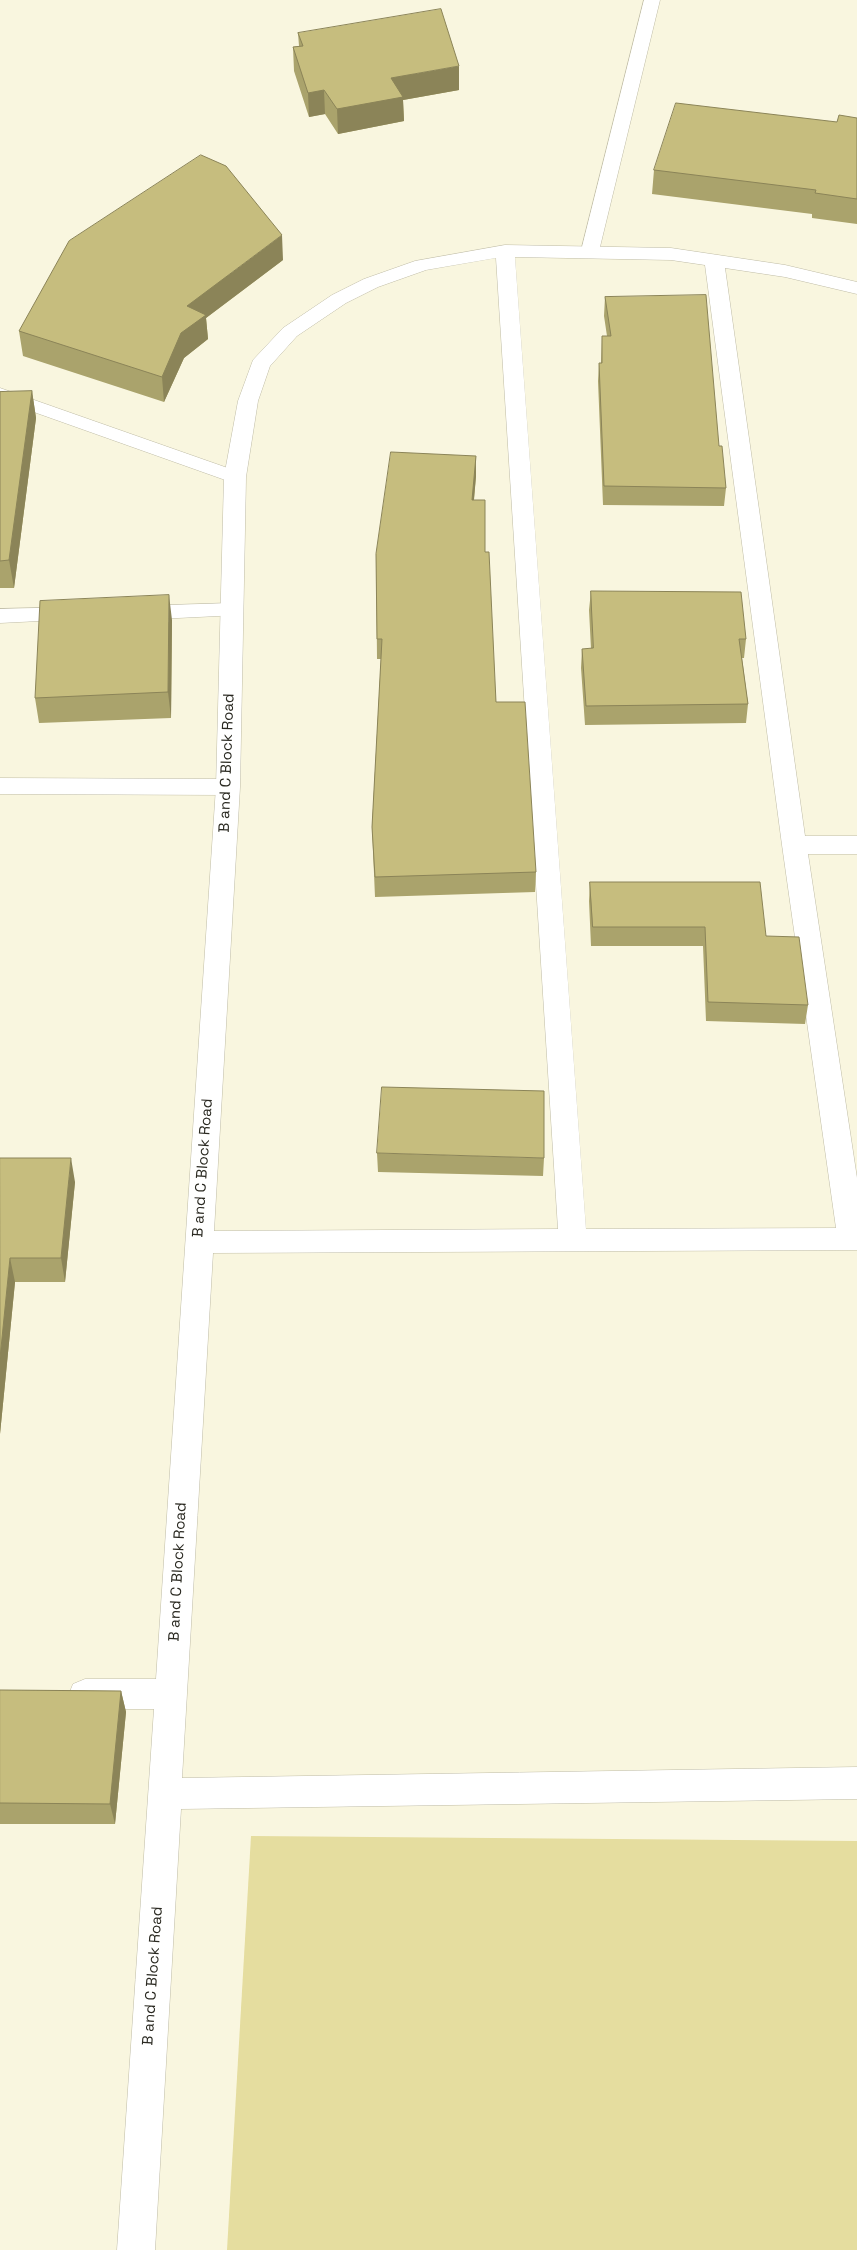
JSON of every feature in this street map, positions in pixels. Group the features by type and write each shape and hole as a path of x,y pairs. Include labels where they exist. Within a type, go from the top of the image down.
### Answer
{"street":[{"name":"B and C Block Road","path":"136,2250 228,787 235,477 248,401 260,364 290,332 339,299 371,283 422,265 505,251 590,251 671,254 785,271 857,288"},
{"path":"505,251 573,1240"},
{"path":"198,1242 854,1239 794,845 714,260"},
{"path":"794,845 857,845"},
{"path":"57,1694 171,1694"},
{"path":"164,1794 857,1783"}],"lane":[{"path":"590,251 652,0"},
{"path":"0,394 235,477"},
{"path":"116,613 232,610"},
{"path":"0,616 87,614"},
{"path":"0,786 228,787"}],"shaded area":[{"path":"251,1836 857,1841 857,2250 227,2250"}],"building":[{"path":"441,9 459,66 391,78 403,97 337,109 324,90 308,93 293,47 303,46 298,33"},
{"path":"676,103 837,122 839,115 857,118 857,199 815,193 816,190 654,170"},
{"path":"201,155 226,166 282,235 187,306 206,315 181,333 162,377 19,331 69,241"},
{"path":"706,295 719,446 722,446 726,488 604,486 599,363 602,363 602,336 611,336 605,297"},
{"path":"32,391 9,560 0,561 0,392"},
{"path":"391,452 476,456 472,500 485,500 485,552 489,552 496,702 525,702 536,872 375,877 372,827 382,639 377,639 376,554"},
{"path":"591,591 741,592 746,639 739,639 748,704 586,706 582,649 593,648"},
{"path":"169,595 168,692 35,698 40,601"},
{"path":"590,882 760,882 766,936 799,937 808,1005 708,1002 705,927 593,927"},
{"path":"382,1087 544,1091 544,1158 377,1153"},
{"path":"0,1158 71,1158 61,1258 10,1258 0,1358"},
{"path":"0,1690 121,1691 110,1804 0,1803"}]}
